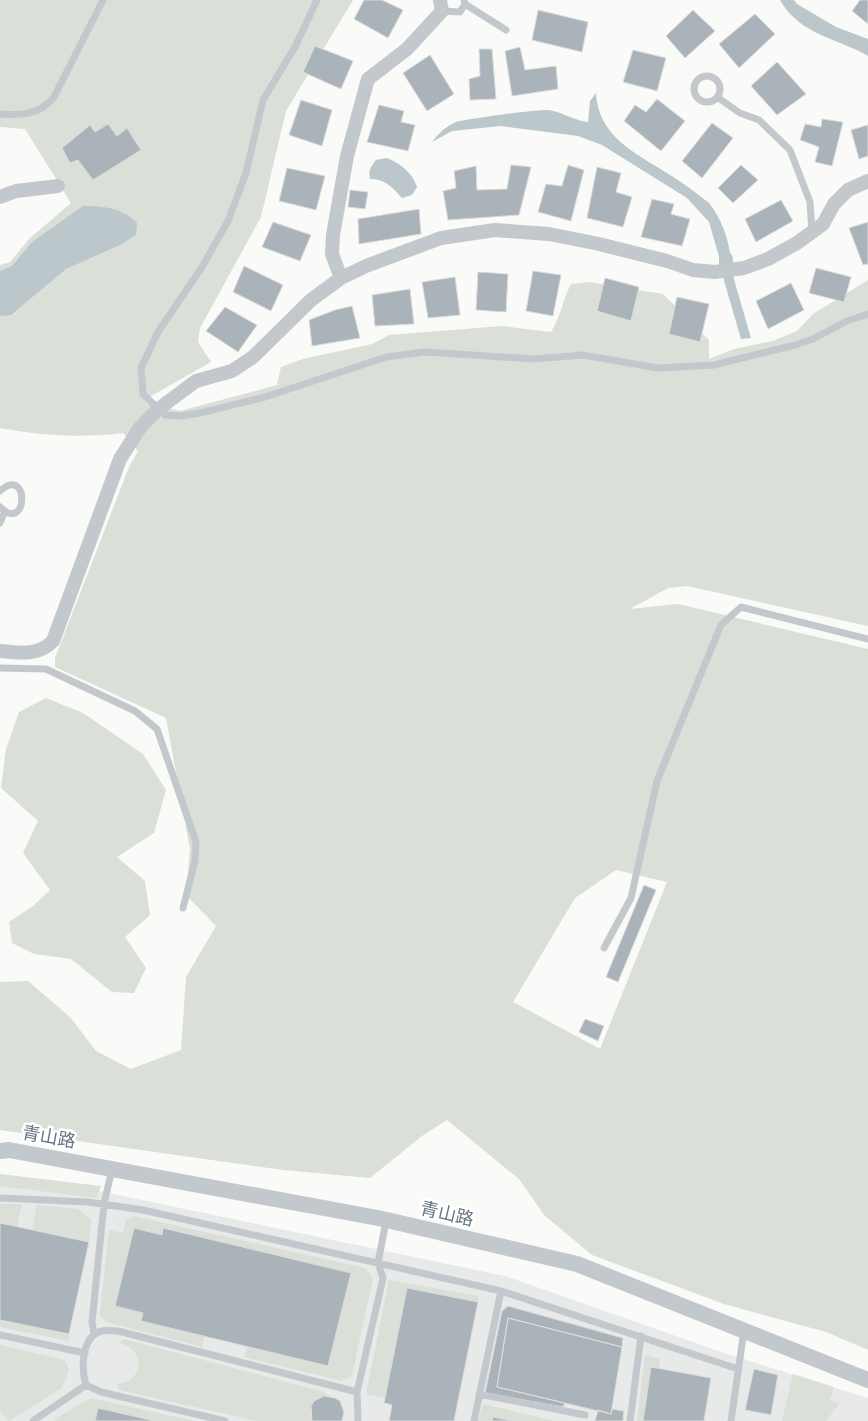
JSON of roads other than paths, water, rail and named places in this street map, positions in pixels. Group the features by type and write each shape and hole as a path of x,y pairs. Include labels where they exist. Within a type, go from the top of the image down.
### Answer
{"street":[{"path":"341,278 332,254 333,235 347,156 368,79 407,49 441,5"},
{"path":"0,651 19,653 45,650 53,641 120,459 139,429 157,410 196,381 232,371 253,357 311,300 341,278 366,266 441,238 495,230 549,234 600,244 668,261 693,270 715,272 744,268 768,259 797,243 823,224 834,204 848,190 868,181"},
{"path":"0,197 16,192 58,186"},
{"name":"青山路","path":"0,1151 9,1150 386,1220 577,1264 868,1380"}],"lane":[{"path":"0,114 32,112 47,106 54,97 103,0"},
{"path":"317,0 295,47 263,100 246,173 228,221 202,267 158,332 141,368 143,394 157,410 165,415 200,414 265,397 386,357 425,352 534,359 583,355 658,368 714,365 795,345 813,339 847,321 868,314"},
{"path":"441,5 460,12 464,2 506,30"},
{"path":"717,97 740,113 759,120 790,150 810,202 812,232"},
{"path":"0,491 11,486 19,489 23,496 22,504 17,510 2,509 0,523"},
{"path":"604,948 631,898 656,781 721,625 741,607 868,639"},
{"path":"0,668 46,669 135,711 157,729 196,842 195,861 183,908"},
{"path":"94,1335 92,1322 104,1204 112,1169"},
{"path":"0,1198 104,1204 143,1210 501,1291 738,1369"},
{"path":"358,1421 357,1392 383,1278 378,1264 386,1220"},
{"path":"474,1421 501,1291"},
{"path":"731,1421 744,1329"},
{"path":"225,1421 101,1392 86,1385 82,1374 85,1353 94,1335 102,1330 118,1331 357,1392"},
{"path":"0,1336 85,1353"},
{"path":"630,1421 641,1336"},
{"path":"36,1420 86,1385"},
{"path":"479,1394 585,1415"}],"waterway":[{"path":"726,259 726,264"}]}
